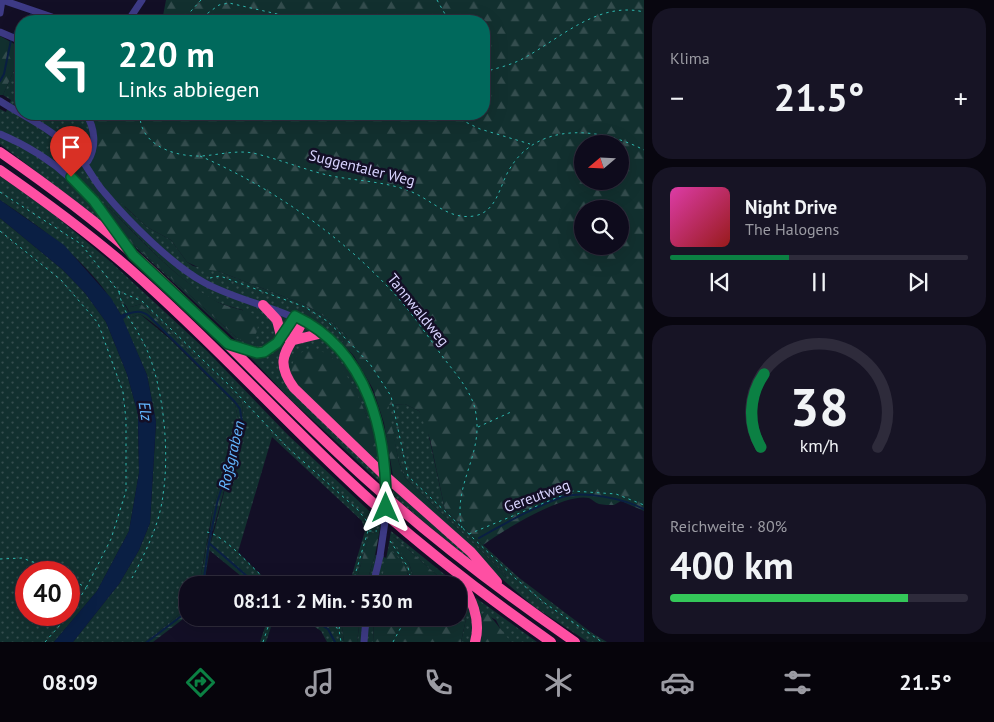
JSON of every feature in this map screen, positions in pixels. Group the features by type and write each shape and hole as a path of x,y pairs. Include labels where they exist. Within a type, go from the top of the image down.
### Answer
{"highway":[{"path":"0,152 59,194 133,255 228,344 373,486 470,567 575,642"},
{"path":"0,170 75,224 133,272 361,492 458,574 551,642"},
{"path":"263,305 277,320 286,338"},
{"path":"299,318 286,338 283,355 283,364 288,380 294,388 382,473 471,552 511,598"},
{"path":"228,344 257,353 264,352 286,338 323,333"},
{"path":"458,574 475,609 477,628 475,642"}],"street":[{"path":"0,13 2,0 46,15"},
{"path":"132,15 142,0"},
{"path":"0,32 15,39"},
{"path":"0,101 15,111"},
{"path":"30,120 76,152 106,195 190,274 224,291 299,318 323,333 344,354 369,395 379,425 385,460 386,508 380,556 375,576"},
{"path":"88,161 91,156 94,136 89,120"},
{"path":"0,134 32,150 71,177 94,201 133,255"},
{"path":"364,642 365,626"}],"path":[{"path":"187,15 201,0"},
{"path":"437,0 446,15"},
{"path":"205,15 219,5 229,3 282,15"},
{"path":"490,70 524,58 561,34 604,14 620,9 644,12"},
{"name":"Suggentaler Weg","path":"141,120 148,139 171,151 200,156 236,152 255,153 328,175 412,192 439,209 458,216 474,216 490,208 509,170 531,144 546,137 565,133 611,136 644,150"},
{"path":"461,120 480,129 531,144"},
{"name":"Tannwaldweg","path":"200,156 235,171 303,214 386,285 464,385 474,404 478,427 476,445 459,498 462,529"},
{"path":"0,192 81,244 118,292 121,304 147,350 165,420 165,470 159,518 145,553 132,578"},
{"path":"0,231 61,280 98,323 123,392 127,429 126,491 112,538 80,598"},
{"path":"210,278 220,276 305,306 327,321 370,364 391,396 408,476 468,535 546,604 602,642"},
{"path":"118,292 142,301 244,400 287,447 358,510 366,520 368,531 355,576"},
{"path":"478,427 511,412"},
{"name":"Gereutweg","path":"468,535 573,491 616,494 644,505"},
{"path":"368,531 377,531"},
{"path":"210,532 220,536 260,576"},
{"path":"384,536 391,542 408,567 410,576"},
{"path":"0,559 22,558 31,561"},
{"path":"80,584 86,588"},
{"path":"44,642 59,626"},
{"path":"263,642 268,626"},
{"path":"335,626 339,630"},
{"path":"340,626 341,642"},
{"path":"393,642 402,626"}],"green space":[{"path":"166,0 644,0 644,511 621,501 614,505 604,505 589,498 578,498 565,501 534,514 483,545 445,510 430,439 419,411 405,404 388,405 399,463 405,478 506,575 505,577 393,476 384,423 373,389 354,356 342,343 347,336 327,318 306,305 218,271 202,269 187,262 171,240 147,227 104,187 89,161 93,151 88,120 490,120 490,15 163,15"},
{"path":"0,36 15,44 15,68 3,95 0,95"},
{"path":"15,68 15,120 89,120 125,207 147,227 171,240 187,262 193,266 218,271 306,305 327,318 347,336 342,343 353,356 369,383 380,411 388,442 391,458 380,460 382,484 291,400 239,343 120,233 110,221 103,222 0,144 0,109 6,112 11,100 3,95","holes":["106,205 157,256 198,291 224,305 243,310 237,338 120,232","330,356 353,387 368,419"]},
{"path":"0,176 52,213 112,263 207,351 288,435 381,522 379,534 370,533 358,576 352,576 365,531 362,521 272,437 238,552 263,576 241,576 209,550 243,420 242,403 141,304 131,307 124,304 132,317 140,314 170,339 235,404 238,419 213,509 201,576 179,576 179,614 145,642 73,642 119,584 139,550 150,523 156,422 147,375 122,318 124,314 121,315 96,280 68,250 0,200"},
{"path":"106,205 184,280 218,302 254,314 258,327 252,340 246,342 237,338 120,232 103,206"},
{"path":"0,218 63,270 85,293 106,322 127,374 138,414 139,473 129,531 97,591 80,611 80,561 15,561 15,626 67,626 54,642 0,642"},
{"path":"125,299 131,307 141,304 242,403 235,404 152,322 140,314 132,317 123,300"},
{"path":"314,348 333,359 354,387 368,419 373,421 377,455 370,456 292,379 291,373 295,358 308,349"},
{"path":"242,403 243,420 213,531 210,530 213,509 238,419 235,404"},
{"path":"405,404 419,411 426,423 445,510 518,577 592,633 607,642 588,642 533,606 494,572 472,562 393,496 393,476 505,577 506,575 405,478 399,463 387,405"},
{"path":"391,531 447,576 438,576 394,537 393,540 409,563 413,576 409,576 388,549"},
{"path":"370,532 379,534 369,576 358,576"},
{"path":"209,534 212,535 205,576 201,576"},
{"path":"394,537 438,576 413,576 409,563 392,540"},
{"path":"388,549 404,564 408,576 383,576"},
{"path":"375,555 387,558 383,576 369,576"},
{"path":"467,593 537,642 511,642 503,634 496,620 483,613 481,642 461,642 464,626 467,626"},
{"path":"487,612 511,642 481,642 483,613"},
{"path":"179,614 179,622 153,642 145,642"},
{"path":"265,626 271,626 266,642 260,642"},
{"path":"313,626 342,626 344,642 327,642 321,631"},
{"path":"359,626 374,626 373,642 357,642"},
{"path":"359,626 357,642 344,642 342,627"},
{"path":"374,626 464,626 461,642 373,642"}],"water":[{"name":"Elz","path":"0,200 64,245 111,298 121,315 125,313 126,317 123,319 147,375 156,422 150,523 139,550 119,584 73,642 54,642 67,626 80,626 80,611 97,591 129,531 139,473 138,414 127,374 106,322 85,293 63,270 0,218"}],"waterway":[{"path":"12,36 15,32"},
{"path":"0,81 4,74 11,40"},
{"name":"Roßgraben","path":"124,315 140,312 149,316 240,409 242,422 217,503 209,543 247,576"},
{"path":"479,538 530,510 571,495 604,497 626,502 644,509"},
{"path":"204,576 209,543"},
{"path":"147,642 179,618"},
{"name":"Roßgraben","path":"323,626 328,629 335,642"}],"route":[{"path":"71,177 94,201 133,255 228,344 257,353 264,352 277,343 295,316 323,333 344,354 356,371 374,406 384,448 387,484 386,508"}]}
